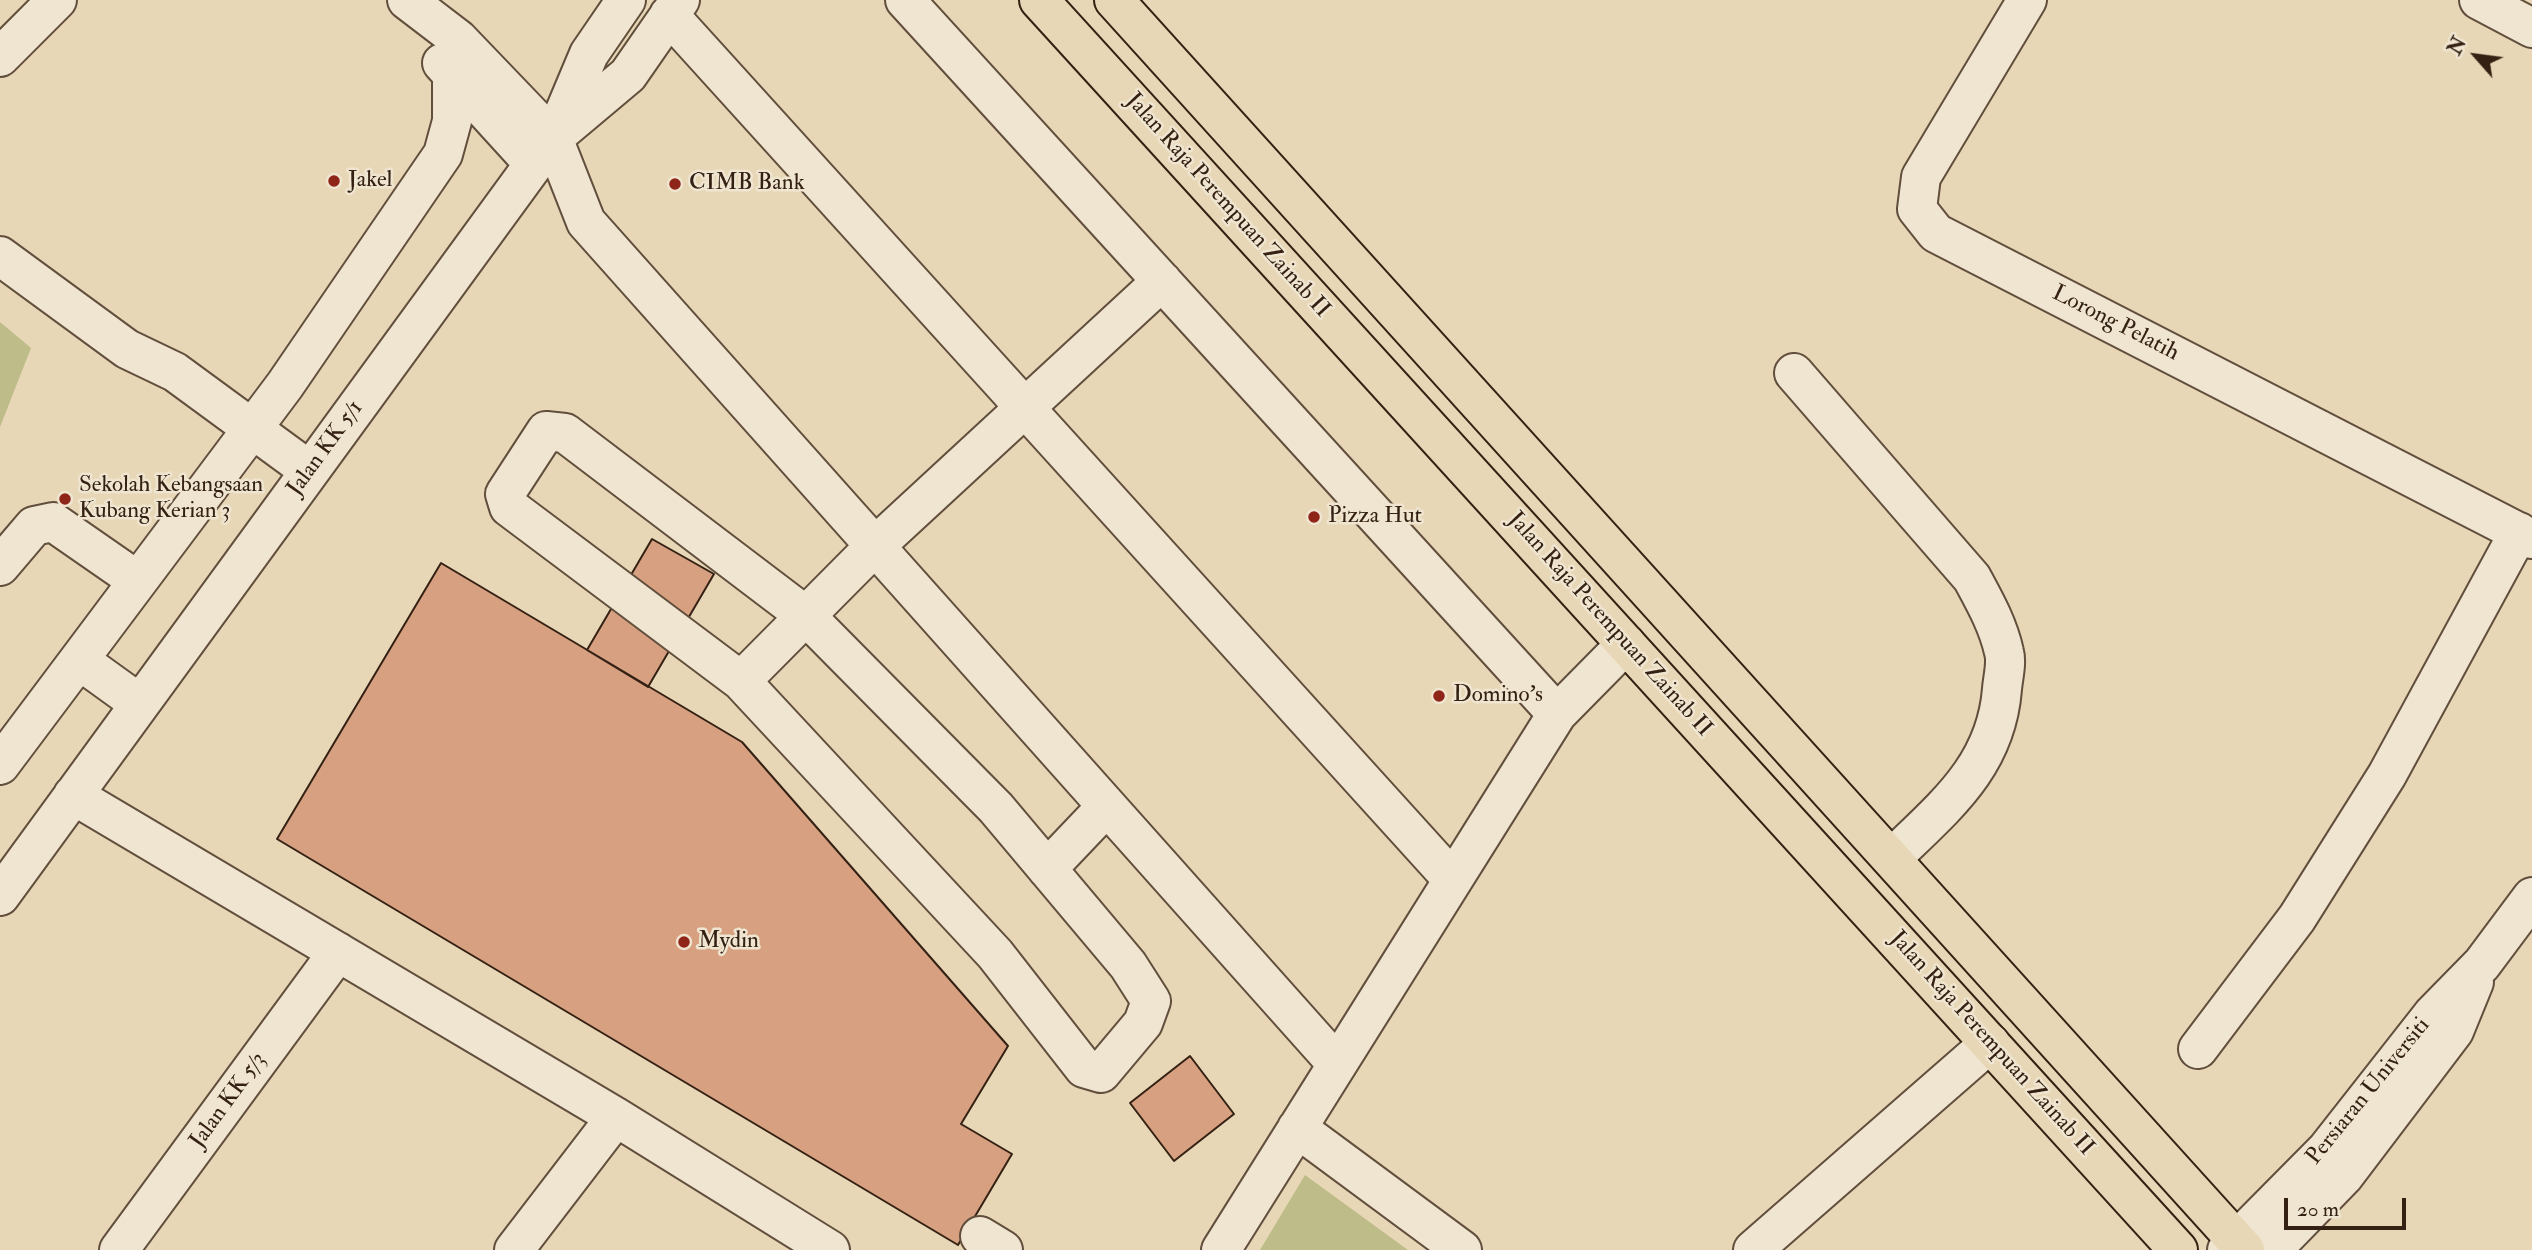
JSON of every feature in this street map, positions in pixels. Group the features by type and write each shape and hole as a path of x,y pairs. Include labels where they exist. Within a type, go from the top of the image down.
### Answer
{"main road":[{"name":"Jalan Raja Perempuan Zainab II","path":"1039,0 2178,1250"},
{"path":"1114,0 2245,1248"}],"street":[{"path":"0,57 57,0"},
{"name":"Jalan KK 5/1","path":"0,896 544,151 589,54 626,0"},
{"path":"905,0 1557,714"},
{"name":"Lorong Pelatih","path":"2027,0 1921,177 1917,209 1936,233 2525,536"},
{"path":"2479,0 2532,28"},
{"path":"410,4 458,39 544,151 586,222 1337,1064"},
{"path":"410,4 440,60 544,151"},
{"path":"675,8 1025,408 1452,880"},
{"name":"Jalan KK 5/1","path":"544,151 628,75 675,8"},
{"path":"0,765 245,439 443,154 452,121 452,73"},
{"path":"0,256 127,349 175,372 245,439 303,481"},
{"path":"741,681 874,547 1162,281"},
{"path":"1794,373 1972,578 1993,617 2005,654 2001,710 1985,757 1958,794 1892,858"},
{"path":"546,431 565,433 806,617 996,808 1128,965 1151,1001 1143,1023 1101,1073 1084,1068 995,954 741,681 509,507 505,494 546,431"},
{"path":"0,566 34,526 53,522 138,582"},
{"path":"2197,1049 2297,918 2387,775 2525,536"},
{"path":"1221,1250 1557,714 1626,644"},
{"path":"79,660 141,704"},
{"path":"74,795 616,1116 830,1250"},
{"path":"1047,869 1106,807"},
{"name":"Persiaran Universiti","path":"2245,1248 2328,1149 2433,1014 2482,964 2532,897"},
{"name":"Jalan KK 5/3","path":"119,1250 338,952"},
{"path":"1753,1250 1990,1043"},
{"path":"514,1250 616,1116"},
{"path":"1297,1128 1462,1250"}],"shaded area":[{"path":"0,322 31,348 0,427"},
{"path":"1305,1175 1408,1250 1260,1250"}],"building":[{"path":"652,539 714,574 648,687 587,650"},
{"name":"Mydin","path":"441,563 742,742 1008,1046 961,1124 1012,1154 958,1245 277,839"},
{"path":"1190,1056 1234,1114 1174,1161 1130,1103"}],"place":[{"name":"Jakel","path":"334,181"},
{"name":"CIMB Bank","path":"675,184"},
{"name":"Sekolah Kebangsaan Kubang Kerian 3","path":"65,499"},
{"name":"Pizza Hut","path":"1314,517"},
{"name":"Domino's","path":"1439,696"},
{"name":"Mydin","path":"684,942"}]}
